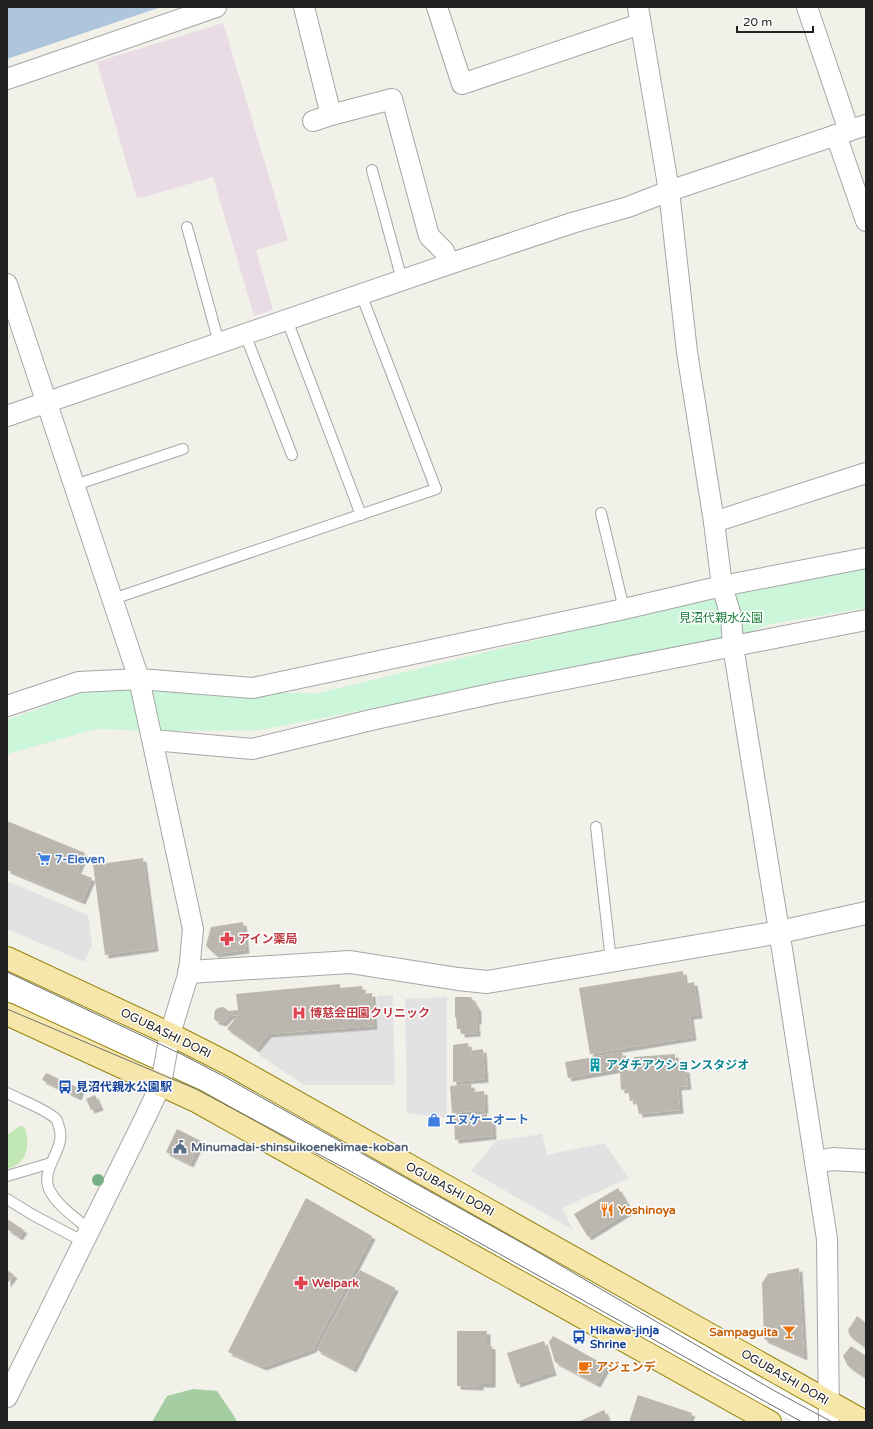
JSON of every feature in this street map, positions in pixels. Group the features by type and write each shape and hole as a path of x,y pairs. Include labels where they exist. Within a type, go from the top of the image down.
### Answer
{"main road":[{"name":"OGUBASHI DORI","path":"7,958 170,1034 236,1068 828,1412 865,1422"},
{"path":"7,1014 196,1101 770,1422"}],"street":[{"path":"7,79 216,7"},
{"path":"304,7 322,118 392,99 429,236 444,252 449,264"},
{"path":"437,7 462,84 639,16 669,191 687,352 714,522 722,586 731,616 733,646 780,932 827,1239 828,1412"},
{"path":"807,7 850,130 866,221"},
{"path":"7,416 449,264 572,223 628,207 669,191 850,130"},
{"path":"7,284 139,679 193,929 189,972 170,1034 161,1084 7,1397"},
{"path":"714,522 866,473"},
{"path":"7,706 79,682 139,679 253,688 624,609 722,586 866,558"},
{"path":"153,740 252,749 371,720 495,693 866,620"},
{"path":"189,972 350,962 458,979 487,982 780,932 866,913"},
{"path":"816,1162 833,1159 866,1161"}],"lane":[{"path":"372,170 402,280"},
{"path":"187,227 219,343"},
{"path":"113,599 436,489 361,294"},
{"path":"287,320 361,515"},
{"path":"245,334 292,455"},
{"path":"75,485 183,449"},
{"path":"601,513 624,609"},
{"path":"596,827 611,961"},
{"path":"7,1093 40,1109 57,1120 61,1131 60,1145 47,1173 49,1188 58,1202 87,1236"},
{"path":"7,1176 52,1163"},
{"path":"7,1199 33,1215 87,1236"}],"shaded area":[{"path":"223,23 288,240 256,250 273,310 254,316 213,177 137,199 97,62"},
{"path":"7,881 88,915 92,945 84,962 7,929"},
{"path":"393,995 395,1085 304,1085 259,1055 270,1038 378,1029 377,996"},
{"path":"447,997 447,1118 407,1113 405,999"},
{"path":"542,1134 547,1155 604,1143 629,1178 562,1208 573,1230 471,1171 496,1141"}],"green space":[{"name":"見沼代親水公園","path":"866,567 866,608 770,624 728,640 260,730 160,731 96,729 7,754 7,720 81,693 103,689 149,685 252,693 319,693 724,594 793,583 849,569"},
{"path":"20,1126 24,1127 26,1134 26,1153 19,1163 14,1167 7,1169 7,1135"},
{"path":"193,1389 217,1391 237,1422 152,1422 167,1396"}],"water":[{"path":"7,7 161,7 7,59"}],"pier":[{"path":"7,968 185,1052 227,1074 533,1245 775,1387 840,1422 794,1422 521,1271 7,1013"}],"building":[{"path":"7,821 85,853 77,872 92,878 82,901 7,870"},
{"path":"143,858 155,948 105,955 93,865"},
{"path":"243,922 246,950 215,954 206,946 211,927"},
{"path":"683,971 685,984 694,982 699,1015 690,1016 693,1037 590,1054 579,988"},
{"path":"340,984 340,988 362,986 363,994 372,993 374,1026 268,1034 256,1049 227,1029 238,1015 229,1016 223,1023 216,1021 214,1018 215,1010 218,1008 223,1007 229,1011 238,1010 236,994"},
{"path":"455,997 471,997 478,1009 478,1021 476,1021 477,1033 461,1034 461,1029 457,1029 455,1017"},
{"path":"468,1043 469,1051 483,1049 485,1079 453,1082 453,1045"},
{"name":"アダチアクションスタジオ","path":"622,1052 625,1068 568,1078 565,1062"},
{"path":"675,1054 676,1069 686,1069 688,1086 678,1087 680,1110 639,1114 636,1100 630,1101 628,1089 621,1090 620,1072 635,1070 634,1057"},
{"path":"46,1073 81,1089 78,1097 42,1080"},
{"path":"471,1084 472,1092 484,1091 485,1110 452,1113 450,1086"},
{"path":"95,1095 100,1107 91,1110 86,1099"},
{"path":"487,1114 487,1119 492,1118 493,1136 455,1140 454,1118"},
{"path":"177,1129 201,1141 190,1164 166,1152"},
{"path":"618,1188 631,1210 588,1237 574,1214"},
{"path":"306,1198 372,1236 313,1349 263,1367 228,1352"},
{"path":"7,1219 24,1230 19,1237 7,1229"},
{"path":"799,1268 804,1357 764,1339 762,1283 768,1274"},
{"path":"7,1270 14,1275 7,1284"},
{"path":"360,1270 395,1288 353,1369 317,1350"},
{"path":"857,1316 866,1323 866,1348 850,1336 848,1330"},
{"path":"457,1331 487,1331 487,1345 492,1346 492,1384 480,1384 480,1387 457,1386"},
{"path":"553,1336 607,1366 597,1384 555,1362 549,1342"},
{"path":"544,1341 553,1372 517,1384 507,1353"},
{"path":"851,1346 866,1356 866,1378 848,1366 843,1356"},
{"path":"638,1395 692,1413 688,1422 629,1422"},
{"path":"604,1410 609,1422 578,1422"}],"tram line":[{"path":"7,972 183,1055 225,1077 531,1248 773,1390 832,1422"},
{"path":"7,1009 196,1089 350,1171 802,1422"}],"place":[{"name":"7-Eleven","path":"44,859"},
{"name":"アイン薬局","path":"227,939"},
{"name":"博慈会田園クリニック","path":"299,1013"},
{"name":"アダチアクションスタジオ","path":"595,1065"},
{"name":"見沼代親水公園駅","path":"65,1087"},
{"name":"エヌケーオート","path":"434,1120"},
{"name":"Minumadai-shinsuikoenekimae-koban","path":"180,1147"},
{"name":"Yoshinoya","path":"607,1210"},
{"name":"Welpark","path":"301,1283"},
{"name":"Sampaguita","path":"789,1332"},
{"name":"Hikawa-jinja Shrine","path":"579,1337"},
{"name":"アジェンデ","path":"585,1367"}]}
